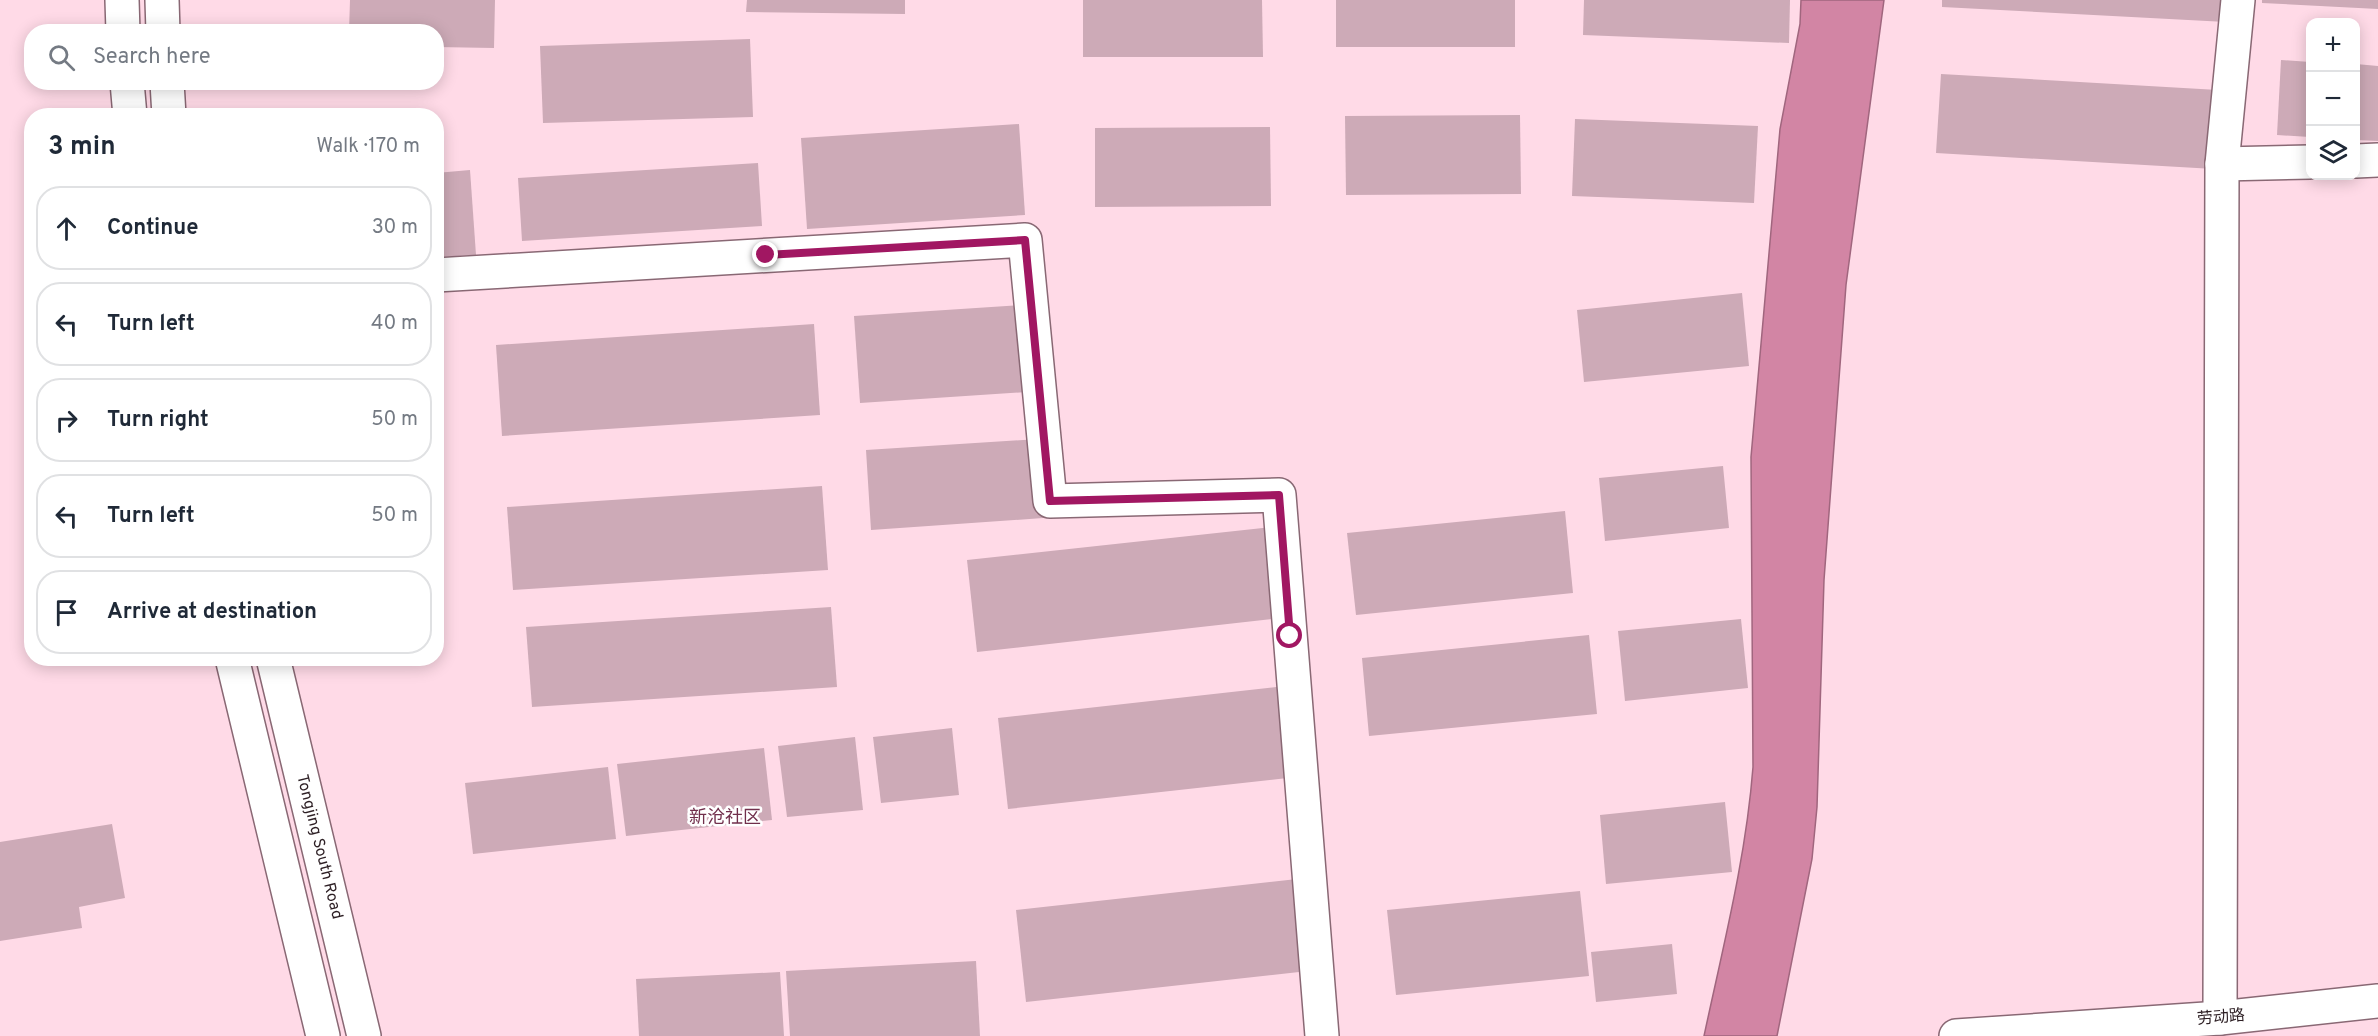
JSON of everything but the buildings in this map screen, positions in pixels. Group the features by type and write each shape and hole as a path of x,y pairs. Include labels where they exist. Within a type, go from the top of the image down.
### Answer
{"street":[{"path":"122,0 123,24"},
{"path":"162,0 163,24"},
{"path":"2220,1018 2222,164 2238,0"},
{"path":"128,90 129,108"},
{"path":"167,90 169,108"},
{"path":"2360,161 2378,160"},
{"path":"2222,164 2306,162"},
{"path":"444,275 1025,240 1050,501 1279,495 1322,1036"},
{"path":"234,666 323,1036"},
{"name":"Tongjing South Road","path":"275,666 364,1036"},
{"name":"劳动路","path":"1956,1036 2220,1018 2378,1002"}],"shaded area":[{"path":"1801,0 1884,0 1846,285 1824,580 1817,807 1812,859 1777,1036 1704,1036 1726,936 1750,801 1753,767 1751,457 1780,129 1800,24"}],"district":[{"name":"新沧社区","path":"725,818"}],"route":[{"path":"766,255 1025,240 1050,501 1279,495 1290,636"}]}
